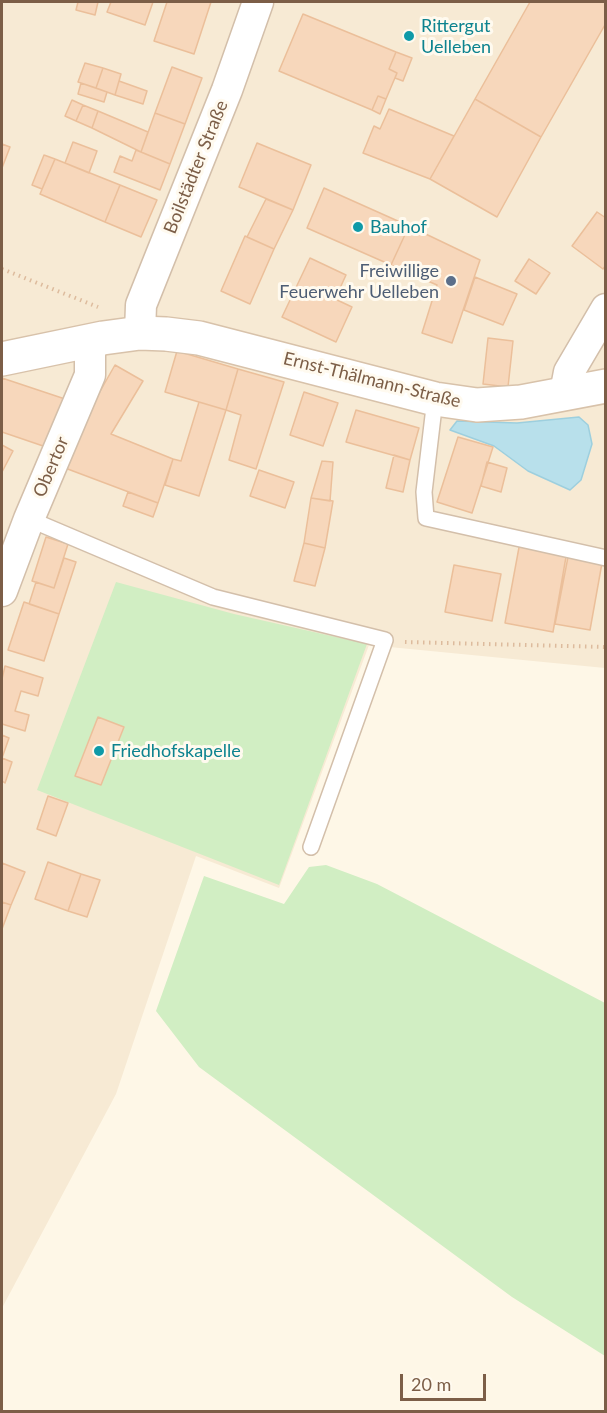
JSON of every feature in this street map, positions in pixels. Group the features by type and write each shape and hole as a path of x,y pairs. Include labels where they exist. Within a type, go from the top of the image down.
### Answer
{"street":[{"name":"Boilstädter Straße","path":"140,333 141,305 227,90 258,2"},
{"path":"565,393 569,372 606,309"},
{"name":"Ernst-Thälmann-Straße","path":"2,360 140,333 199,338 435,399 477,405 520,402 606,386"},
{"name":"Obertor","path":"2,591 29,519 90,375 90,341"}],"lane":[{"path":"435,399 424,492 426,518 606,558"},
{"path":"29,519 213,597 386,640 311,847"}],"path":[{"path":"2,269 98,307 140,333"},
{"path":"386,640 606,646"}],"shaded area":[{"path":"2,2 605,2 605,668 369,645 279,888 196,856 116,1094 2,1308"}],"green space":[{"path":"116,582 234,614 367,644 279,885 37,790"},
{"path":"326,865 377,884 605,1003 605,1356 512,1297 199,1067 156,1011 204,876 284,904 309,867"}],"water":[{"path":"579,417 588,425 592,444 581,480 570,490 528,471 494,446 450,430 457,421 517,423"}],"building":[{"path":"78,2 98,2 95,15 76,10"},
{"path":"111,2 153,2 145,25 107,12"},
{"path":"167,2 211,2 194,54 154,41"},
{"path":"530,2 606,2 606,23 541,137 475,99"},
{"path":"303,14 396,52 389,69 397,73 386,99 378,96 372,110 279,71"},
{"path":"396,52 412,58 403,81 395,78 397,73 389,69"},
{"path":"85,63 103,68 96,88 78,82"},
{"path":"172,67 202,78 185,124 155,113"},
{"path":"103,68 121,74 115,95 96,88"},
{"path":"119,81 147,91 143,104 115,95"},
{"path":"81,83 107,92 104,102 78,94"},
{"path":"378,96 386,99 380,114 372,110"},
{"path":"475,99 541,137 497,217 430,179"},
{"path":"72,100 83,105 76,121 65,116"},
{"path":"83,105 98,111 92,128 76,121"},
{"path":"389,109 454,136 430,179 363,153 374,126 380,129"},
{"path":"98,111 148,132 141,152 92,128"},
{"path":"155,113 185,124 170,164 141,152"},
{"path":"73,142 97,151 89,173 65,163"},
{"path":"257,143 311,165 293,210 239,187"},
{"path":"2,144 10,147 2,168"},
{"path":"136,150 170,164 160,190 114,172 120,156 132,161"},
{"path":"44,155 55,159 42,189 32,185"},
{"path":"55,159 120,185 105,222 40,194"},
{"path":"120,185 157,200 141,237 105,222"},
{"name":"Bauhof","path":"324,188 409,226 391,265 307,228"},
{"path":"266,199 293,210 274,249 247,237"},
{"path":"597,212 606,218 606,265 603,269 572,246"},
{"name":"Freiwillige Feuerwehr Uelleben","path":"409,226 480,260 452,343 422,333 437,285 391,265"},
{"path":"245,236 274,249 250,304 221,291"},
{"path":"310,258 346,275 335,299 352,307 336,342 282,317"},
{"path":"529,259 550,273 536,294 515,281"},
{"path":"475,277 517,294 503,325 464,310"},
{"path":"488,338 513,341 508,387 483,384"},
{"path":"177,351 238,369 226,410 165,392"},
{"path":"115,365 143,381 111,434 173,459 158,503 65,468 82,423"},
{"path":"238,369 284,382 256,469 229,460 241,415 226,410"},
{"path":"2,378 65,399 49,448 2,432"},
{"path":"304,392 338,403 323,446 290,435"},
{"path":"199,402 226,410 199,496 165,485 173,459 181,461"},
{"path":"356,410 419,428 410,460 346,442"},
{"path":"458,437 493,447 472,513 437,502"},
{"path":"2,445 13,451 2,472"},
{"path":"394,455 410,460 403,492 386,488"},
{"path":"322,461 333,462 330,501 311,498"},
{"path":"487,462 507,468 501,492 481,486"},
{"path":"259,470 294,482 285,508 250,496"},
{"path":"128,492 158,503 153,517 123,506"},
{"path":"311,498 333,501 325,548 304,543"},
{"path":"46,537 68,544 54,588 32,581"},
{"path":"520,542 567,551 553,632 505,623"},
{"path":"304,543 325,548 315,586 294,581"},
{"path":"568,557 602,563 590,630 555,624"},
{"path":"64,558 76,562 59,614 29,604 36,582 54,588"},
{"path":"454,565 501,574 492,621 445,612"},
{"path":"24,602 59,614 44,661 8,650"},
{"path":"5,666 43,678 38,696 21,691 15,711 29,715 25,731 2,724 2,679"},
{"name":"Friedhofskapelle","path":"98,717 124,727 101,785 75,776"},
{"path":"2,735 9,738 2,758"},
{"path":"2,758 12,762 5,783 2,781"},
{"path":"48,796 68,803 56,836 37,829"},
{"path":"48,862 81,874 68,911 35,899"},
{"path":"2,863 25,872 11,905 2,902"},
{"path":"81,874 100,880 87,917 68,911"},
{"path":"2,902 11,905 2,929"}],"place":[{"name":"Rittergut Uelleben","path":"409,36"},
{"name":"Bauhof","path":"358,227"},
{"name":"Freiwillige Feuerwehr Uelleben","path":"451,281"},
{"name":"Friedhofskapelle","path":"99,751"}]}
